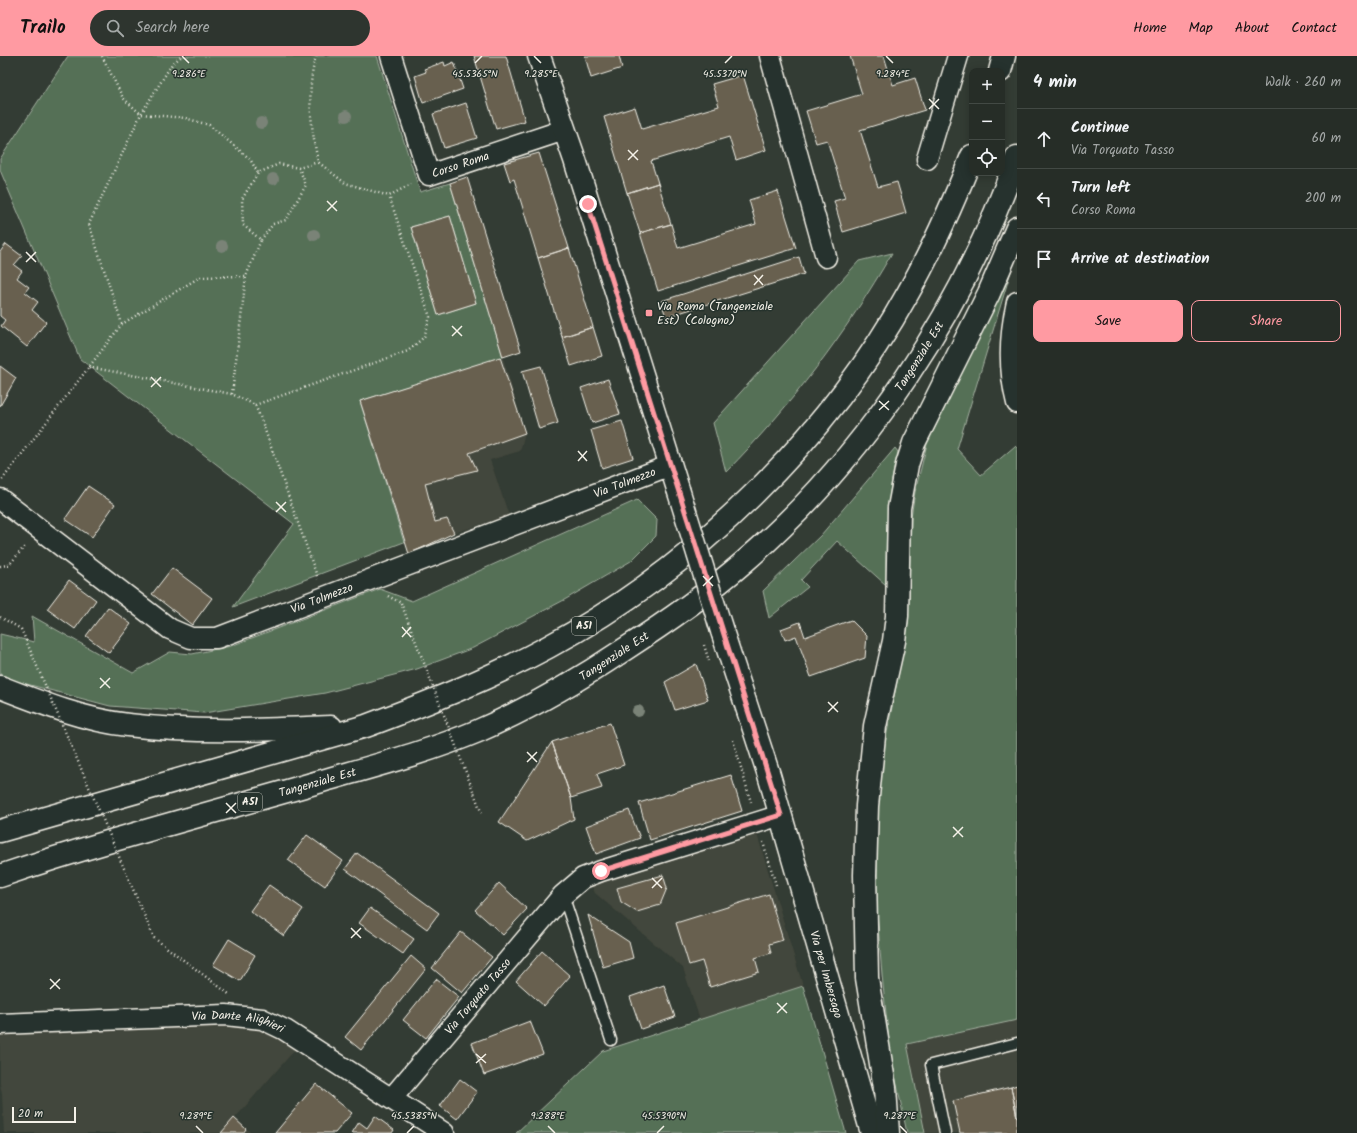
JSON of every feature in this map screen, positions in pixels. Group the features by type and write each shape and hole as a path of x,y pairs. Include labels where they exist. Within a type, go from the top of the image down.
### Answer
{"main road":[{"path":"540,56 781,815"},
{"path":"1001,68 1004,56"},
{"name":"Tangenziale Est","path":"0,876 389,761 459,738 485,728 546,697 655,630 719,583 780,529 832,474 871,427 914,365 962,283 994,215 1017,157"},
{"name":"A51","path":"0,831 366,726 465,689 550,646 632,594 671,566 738,509 790,457 820,422 866,360 907,295 925,263 969,163"},
{"path":"888,1133 884,1088 867,978 865,875 866,806 874,733 894,641 897,616 899,508 907,465 914,444 989,293 1017,228"},
{"path":"0,687 81,716 127,725 229,731 366,726"},
{"name":"Via per Imbersago","path":"781,815 872,1133"}],"street":[{"name":"Corso Roma","path":"392,56 429,175 564,130"},
{"path":"770,56 826,257"},
{"path":"928,159 958,56"},
{"path":"1017,302 1012,325 1010,358 1011,379 1017,403"},
{"name":"Via Tolmezzo","path":"0,500 170,629 191,638 217,638 671,465"},
{"name":"Via Torquato Tasso","path":"392,1098 563,895 584,878 601,871 781,815"},
{"name":"Via Dante Alighieri","path":"0,1024 226,1015 262,1019 286,1030 444,1133"}],"lane":[{"path":"563,895 611,1040"},
{"path":"945,1133 931,1065 1017,1043"}],"path":[{"path":"102,56 123,98 141,114 186,118 209,125 250,160 258,173"},
{"path":"122,324 89,224 141,114 172,64 182,56"},
{"path":"316,56 311,74 310,123 318,162 345,183 389,196 429,175"},
{"path":"261,240 244,225 242,200 258,173 279,164 299,168 318,162"},
{"path":"232,394 246,276 261,240 273,224 286,220 306,185 299,168"},
{"path":"255,405 408,351 424,337 430,317 389,196"},
{"path":"0,482 122,324 200,277 246,276"},
{"path":"89,367 232,394 255,405 324,598"},
{"path":"0,566 9,566 39,529"},
{"path":"402,603 482,814"},
{"path":"0,616 21,629 154,938 230,995"}],"shaded area":[{"path":"503,357 525,433 520,451 490,460 509,516 454,533 409,554 360,401"},
{"path":"756,831 803,986 700,1020 683,968 595,893 590,882"},
{"path":"1017,1020 1017,1133 925,1133 907,1044"},
{"path":"261,1023 300,1044 235,1118 251,1133 4,1133 0,1084 0,1028"}],"green space":[{"path":"68,56 377,56 420,192 450,183 503,357 360,401 404,542 233,607 294,524 80,359 0,170 0,159","holes":["450,216 476,303 438,315 411,227"]},
{"path":"892,253 856,312 816,368 773,421 726,472 713,423 859,261"},
{"path":"1012,268 957,449 981,475 1015,446 1017,448 1017,1020 907,1044 925,1133 907,1133 890,1051 877,912 877,850 878,799 885,743 908,625 911,517 915,492 927,444"},
{"path":"895,448 898,452 889,502 886,585 837,541 801,580 808,587 769,618 763,591 821,535"},
{"path":"637,500 657,520 656,536 631,561 566,599 473,648 417,669 325,693 204,713 110,706 0,677 0,634 34,642 32,616 133,673 170,652 192,654 231,646 380,589 412,601"},
{"path":"803,986 846,1133 516,1133 603,1051"}],"building":[{"path":"474,56 506,56 525,121 496,129"},
{"path":"585,56 619,56 622,68 591,78"},
{"path":"850,56 884,56 893,85 915,78 925,110 860,130 878,187 897,182 906,213 843,232 834,201 845,198 827,140 816,143 806,111 862,94"},
{"path":"444,62 445,66 454,62 463,89 423,103 415,76 426,72 424,69"},
{"path":"743,75 766,150 736,160 729,137 651,161 658,183 627,193 604,117 635,107 642,129 719,106 712,84"},
{"path":"466,103 477,138 444,148 433,114"},
{"path":"539,153 569,248 538,258 514,179 510,181 504,163"},
{"path":"467,177 521,351 503,357 450,183"},
{"path":"658,183 671,224 640,233 627,193"},
{"path":"778,191 796,248 658,291 640,233 671,224 678,248 756,224 749,200"},
{"path":"450,216 476,303 438,315 411,227"},
{"path":"6,244 22,256 14,265 22,271 17,278 29,287 25,292 38,302 32,310 46,322 27,347 1,326 5,320 0,316 0,252"},
{"path":"569,248 593,327 562,337 538,258"},
{"path":"799,257 804,274 666,317 661,301"},
{"path":"593,327 602,356 571,366 562,337"},
{"path":"500,357 525,433 469,453 477,470 425,483 435,522 447,519 454,533 409,554 360,401"},
{"path":"0,366 16,378 0,406"},
{"path":"541,366 558,423 539,429 522,371"},
{"path":"608,379 620,414 592,423 581,388"},
{"path":"622,421 633,458 602,468 591,430"},
{"path":"88,486 115,504 92,537 65,519"},
{"path":"172,568 212,598 192,625 152,594"},
{"path":"69,580 96,600 75,629 47,609"},
{"path":"108,607 131,624 109,653 86,636"},
{"path":"851,620 867,636 865,658 811,677 796,636 785,640 781,629 800,622 805,637"},
{"path":"696,664 708,700 675,710 665,682"},
{"path":"610,723 624,765 597,774 602,788 571,798 552,742"},
{"path":"552,742 571,798 574,819 527,841 499,822"},
{"path":"731,775 742,811 650,840 639,803"},
{"path":"629,810 640,838 596,854 586,826"},
{"path":"307,835 343,861 325,886 288,860"},
{"path":"357,853 439,913 427,929 345,869"},
{"path":"663,875 667,888 660,905 637,912 621,902 617,888"},
{"path":"499,883 527,909 503,935 475,910"},
{"path":"269,885 303,909 284,936 250,911"},
{"path":"769,894 783,940 769,944 771,953 755,958 759,972 710,987 702,961 689,965 676,923"},
{"path":"370,908 414,939 403,954 359,923"},
{"path":"588,915 629,942 633,958 603,967"},
{"path":"461,932 492,957 462,993 432,968"},
{"path":"229,939 255,955 240,981 213,965"},
{"path":"542,951 570,976 544,1006 516,981"},
{"path":"411,956 426,969 361,1050 345,1037"},
{"path":"436,979 459,997 426,1038 403,1020"},
{"path":"664,985 675,1017 641,1029 630,997"},
{"path":"530,1021 543,1054 484,1075 472,1043"},
{"path":"460,1079 477,1092 457,1119 440,1106"},
{"path":"316,1084 352,1113 335,1133 275,1133"},
{"path":"1017,1085 1017,1117 1011,1087"},
{"path":"1011,1087 1017,1117 1017,1133 960,1133 953,1101"},
{"path":"375,1116 394,1130 392,1133 352,1133 359,1122 367,1128"},
{"path":"234,1118 246,1129 243,1133 221,1133"}],"place":[{"name":"Via Roma (Tangenziale Est) (Cologno)","path":"649,313"}],"route":[{"path":"588,204 781,815 758,824 601,871"}]}
